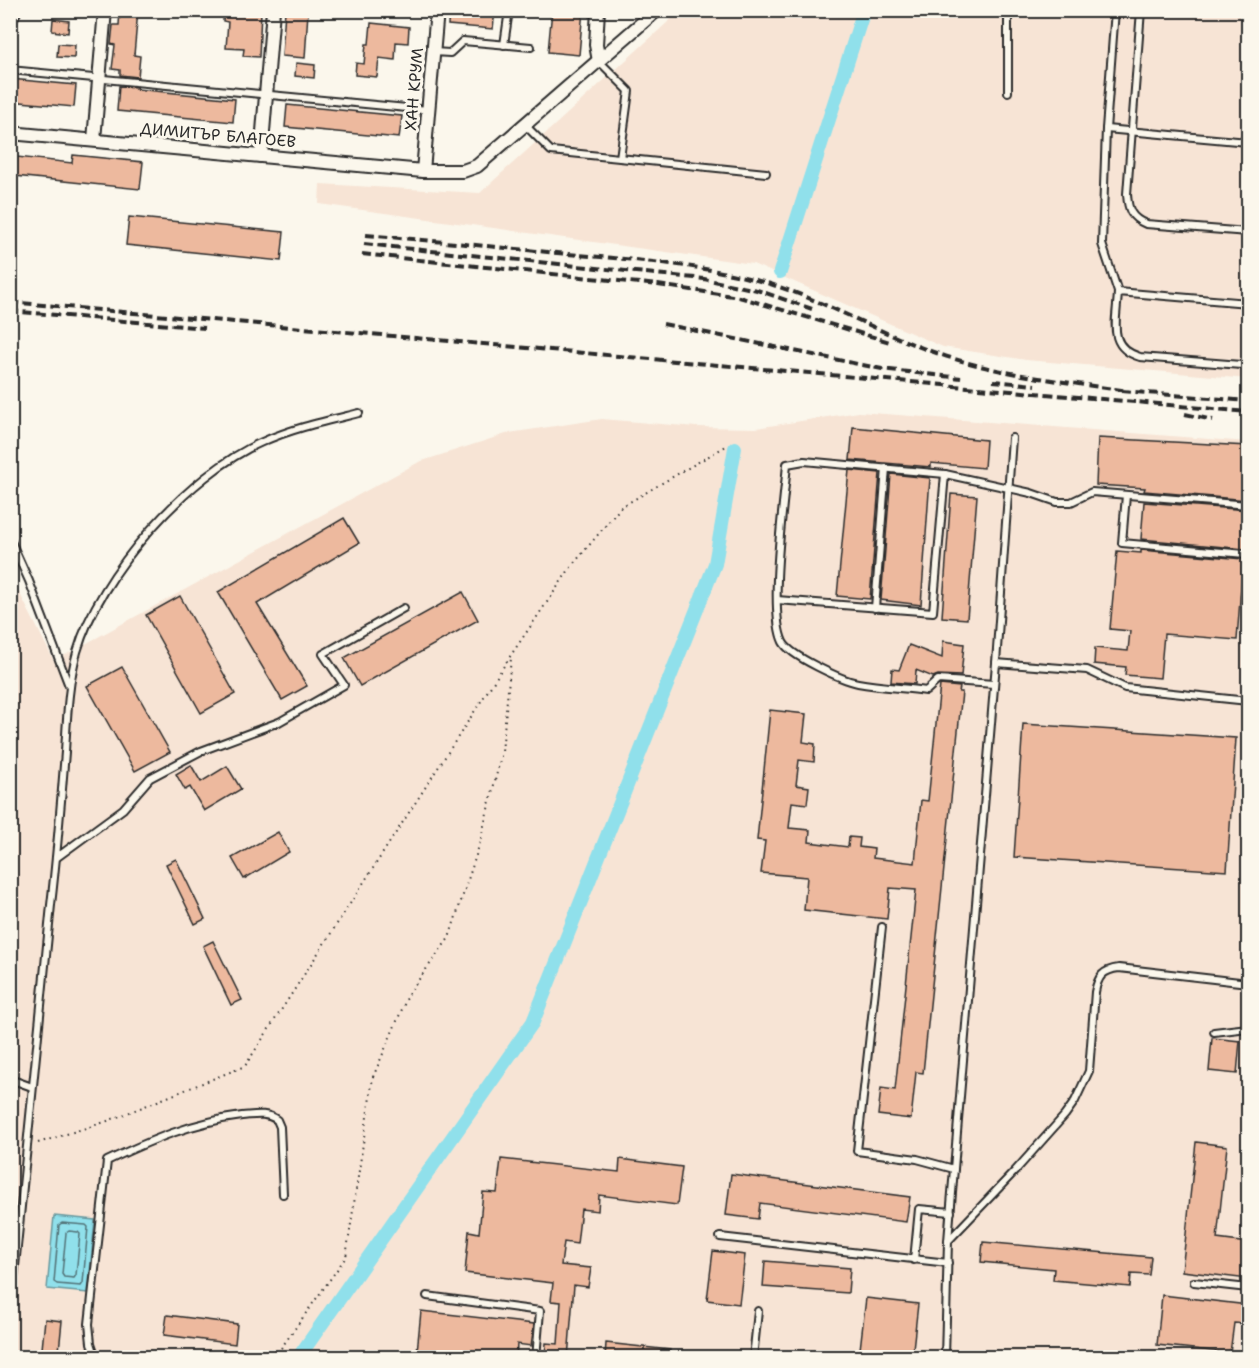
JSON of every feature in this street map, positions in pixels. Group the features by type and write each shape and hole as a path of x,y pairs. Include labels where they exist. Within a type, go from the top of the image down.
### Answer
{"street":[{"path":"94,140 105,10"},
{"path":"261,156 273,10"},
{"name":"ХАН КРУМ","path":"423,171 437,10"},
{"path":"598,10 596,45 599,61"},
{"name":"ДИМИТЪР БЛАГОЕВ","path":"10,133 423,171 464,171 477,166 657,10"}],"lane":[{"path":"10,27 18,10"},
{"path":"504,45 508,10"},
{"path":"1008,10 1008,92"},
{"path":"1115,10 1106,129 1102,244 1118,292 1116,340 1129,354 1140,357 1241,365 1248,363"},
{"path":"1141,10 1131,131 1128,201 1131,215 1146,224 1248,232"},
{"path":"434,52 450,53 463,41 531,47"},
{"path":"599,61 629,90 620,158"},
{"path":"10,70 428,110"},
{"path":"525,124 551,151 766,173"},
{"path":"1106,129 1248,142"},
{"path":"1118,292 1248,303"},
{"path":"10,1317 56,858 70,688 77,650 107,585 137,544 192,487 224,463 261,442 306,426 359,414"},
{"path":"945,1358 948,1241 1010,489 1012,438"},
{"path":"994,684 938,680 926,691 855,683 792,653 783,642 778,625 777,600 787,464 804,461 945,474 1064,502 1071,502 1092,492 1248,505"},
{"path":"875,608 886,468"},
{"path":"777,600 933,612 945,474"},
{"path":"1126,495 1122,543 1245,554 1248,557"},
{"path":"10,539 29,580 70,688"},
{"path":"56,858 123,809 150,778 201,750 279,722 344,685 323,654 404,608"},
{"path":"996,663 1087,670 1125,688 1248,700"},
{"path":"882,927 857,1150 954,1169"},
{"path":"948,1241 1016,1171 1076,1101 1089,1071 1096,982 1101,975 1108,969 1119,968 1248,983"},
{"path":"1214,1032 1248,1028"},
{"path":"10,1079 32,1087"},
{"path":"96,1358 91,1343 89,1324 107,1161 160,1136 213,1120 266,1114 277,1120 280,1127 284,1194"},
{"path":"914,1260 920,1209 951,1212"},
{"path":"720,1238 948,1263"},
{"path":"1194,1282 1248,1288"},
{"path":"427,1296 540,1311 536,1358"},
{"path":"753,1358 758,1311"}],"path":[{"path":"27,1147 105,1122 245,1065 511,655 571,567 621,507 726,446"},
{"path":"274,1358 346,1257 373,1077 410,993 449,938 479,846 502,752 511,655"}],"shaded area":[{"path":"680,11 1248,11 1248,379 1026,360 943,347 753,264 319,204 320,184 480,193"},
{"path":"859,412 1248,442 1248,1357 11,1357 10,574 54,661 419,462 509,433 602,419 696,427 756,428"}],"water":[{"path":"54,1216 95,1220 88,1293 47,1289"}],"building":[{"path":"120,10 138,10 134,55 140,56 138,77 120,75 120,70 112,69 115,45 111,44 113,25 119,25"},
{"path":"224,10 261,11 259,57 243,56 244,49 226,48 228,22 223,21"},
{"path":"285,10 308,12 305,58 282,56"},
{"path":"449,10 495,10 493,29 448,25"},
{"path":"552,10 583,10 579,55 548,52"},
{"path":"53,19 69,21 68,33 52,31"},
{"path":"371,23 409,27 408,43 396,42 395,60 379,58 377,77 355,75 356,63 364,64"},
{"path":"58,44 75,45 74,58 57,57"},
{"path":"296,63 315,65 314,78 295,76"},
{"path":"10,79 76,85 74,107 10,101"},
{"path":"119,86 235,99 233,122 117,111"},
{"path":"287,105 402,116 399,138 285,127"},
{"path":"73,155 143,162 140,189 15,176 17,157 72,163"},
{"path":"129,217 284,232 281,261 126,245"},
{"path":"853,427 986,440 984,468 931,463 931,467 850,460"},
{"path":"1098,438 1248,446 1248,500 1144,491 1145,488 1096,485"},
{"path":"849,470 880,473 870,599 837,596"},
{"path":"891,474 930,478 921,605 881,600"},
{"path":"951,494 977,496 967,619 942,617"},
{"path":"1144,502 1248,510 1248,544 1245,543 1245,549 1141,539"},
{"path":"344,518 359,543 257,604 307,686 282,700 218,592"},
{"path":"1141,550 1243,559 1237,640 1164,634 1160,678 1125,675 1126,667 1094,664 1095,648 1128,651 1130,631 1110,629 1117,551 1141,553"},
{"path":"463,592 478,620 360,686 344,658"},
{"path":"180,596 235,694 201,713 146,615"},
{"path":"943,641 964,644 961,676 938,675 933,677 916,670 915,684 891,682 892,669 899,670 909,645 942,658"},
{"path":"122,667 170,752 135,771 87,686"},
{"path":"940,685 960,687 959,692 962,692 923,1073 916,1072 911,1119 878,1115 881,1088 895,1090 916,890 890,888 887,919 804,910 807,877 761,873 765,841 757,840 770,710 806,714 803,742 815,744 814,762 799,760 796,785 809,787 807,804 792,802 789,828 810,830 809,842 848,847 849,837 860,838 859,847 874,849 873,858 915,863 921,800 928,801"},
{"path":"1023,724 1236,738 1227,871 1014,857"},
{"path":"191,765 201,782 227,766 241,789 204,811 190,787 185,790 176,774"},
{"path":"278,832 289,852 244,879 232,858"},
{"path":"176,859 205,919 195,924 166,864"},
{"path":"213,941 242,1000 231,1005 203,946"},
{"path":"1212,1038 1240,1041 1237,1074 1209,1071"},
{"path":"1196,1142 1227,1146 1217,1239 1248,1243 1248,1279 1182,1271"},
{"path":"501,1159 619,1172 620,1159 682,1167 677,1205 599,1195 598,1211 581,1209 577,1244 564,1242 561,1265 591,1268 588,1287 574,1285 568,1358 545,1358 546,1343 558,1344 561,1302 551,1301 553,1283 465,1273 469,1231 479,1233 483,1192 497,1193"},
{"path":"731,1174 910,1197 906,1222 760,1203 758,1219 726,1215"},
{"path":"983,1242 1151,1257 1149,1275 1131,1274 1130,1287 1053,1280 1054,1269 981,1262"},
{"path":"713,1251 745,1255 739,1304 707,1300"},
{"path":"765,1261 850,1268 848,1293 763,1287"},
{"path":"1162,1295 1248,1305 1248,1324 1234,1323 1230,1353 1157,1345"},
{"path":"866,1298 918,1304 912,1358 859,1358"},
{"path":"421,1311 534,1324 531,1346 517,1344 516,1358 469,1358 417,1352"},
{"path":"167,1315 237,1324 235,1344 164,1335"},
{"path":"45,1319 62,1321 59,1351 42,1349"},
{"path":"606,1343 670,1350 669,1358 605,1358"}],"waterway":[{"path":"780,272 864,10"},
{"path":"298,1358 533,1022 715,564 735,448"}],"railway":[{"path":"366,235 642,261 727,273 798,294 893,336 965,362 1034,377 1128,391"},
{"path":"364,244 704,279 757,290 812,309"},
{"path":"362,254 658,285 739,297 890,342"},
{"path":"10,302 1248,412"},
{"path":"10,311 205,328"},
{"path":"663,324 882,369 961,378"},
{"path":"993,381 1035,385"},
{"path":"1122,391 1248,401"},
{"path":"1185,414 1213,420"}]}
